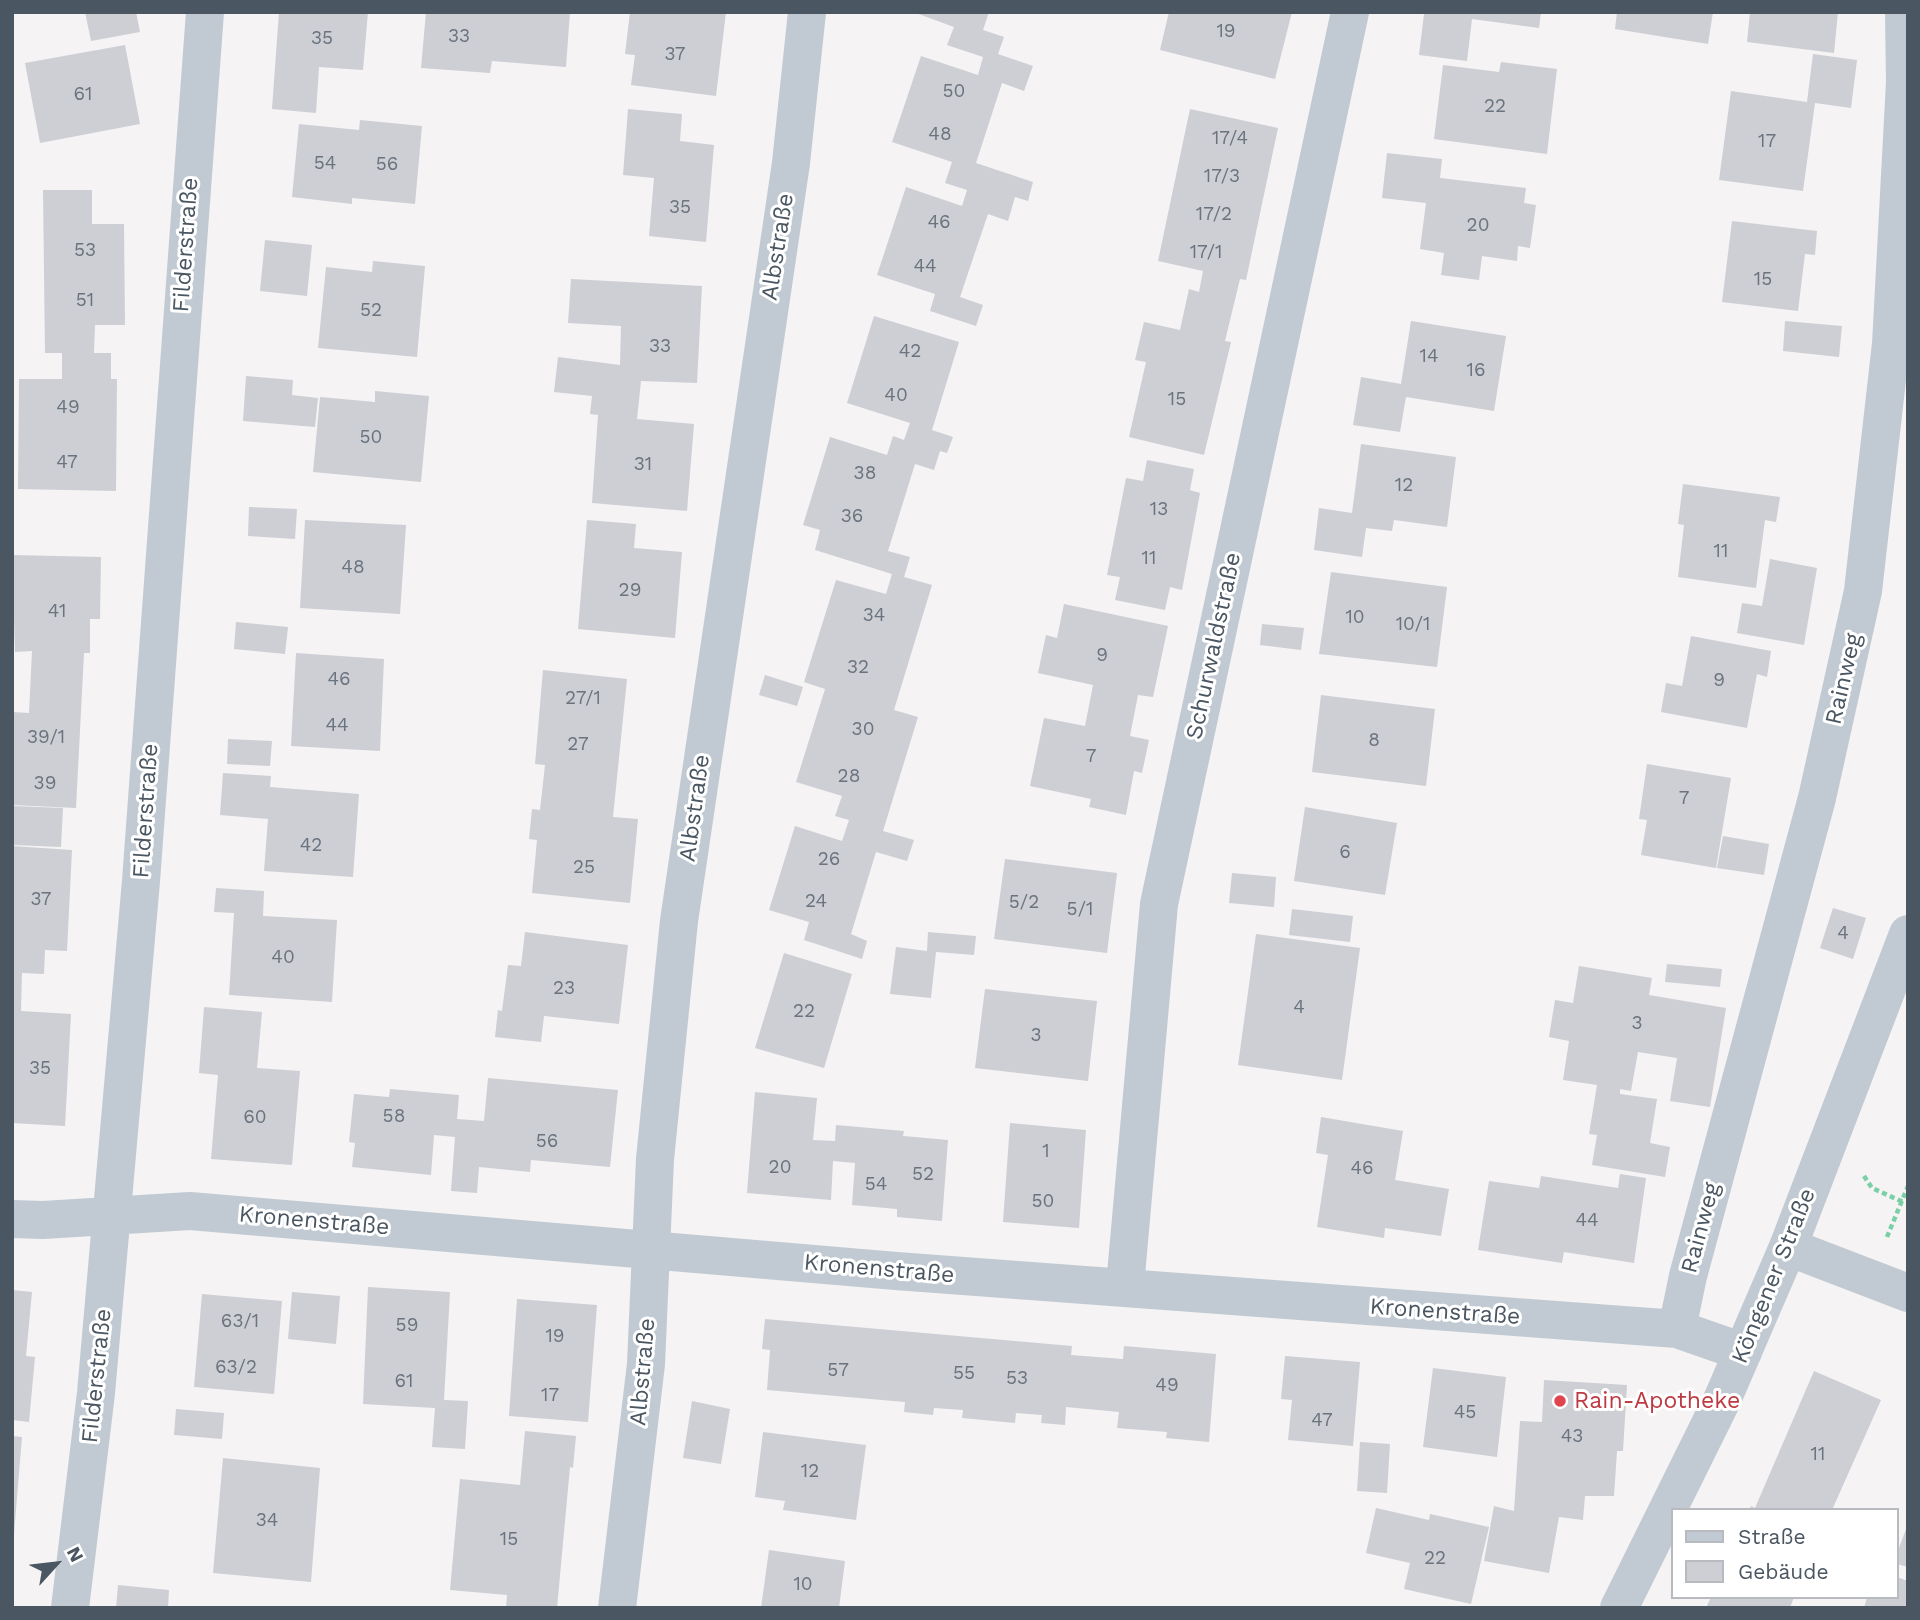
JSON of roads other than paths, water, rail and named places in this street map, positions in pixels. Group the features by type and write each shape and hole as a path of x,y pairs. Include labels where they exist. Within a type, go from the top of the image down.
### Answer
{"street":[{"name":"Filderstraße","path":"70,1608 96,1393 141,881 205,12"},
{"name":"Albstraße","path":"617,1608 646,1364 649,1251 660,1088 679,921 791,163 807,12"},
{"name":"Schurwaldstraße","path":"1125,1286 1159,904 1349,12"},
{"name":"Rainweg","path":"1677,1329 1688,1276 1817,798 1863,591 1891,344 1905,82 1904,12"},
{"name":"Köngener Straße","path":"1619,1608 1743,1352 1788,1247 1908,934"},
{"name":"Kronenstraße","path":"12,1219 190,1211 649,1251 1677,1329 1743,1352"},
{"path":"1788,1247 1908,1293"}],"place":[{"name":"Rain-Apotheke","path":"1560,1401"}]}
